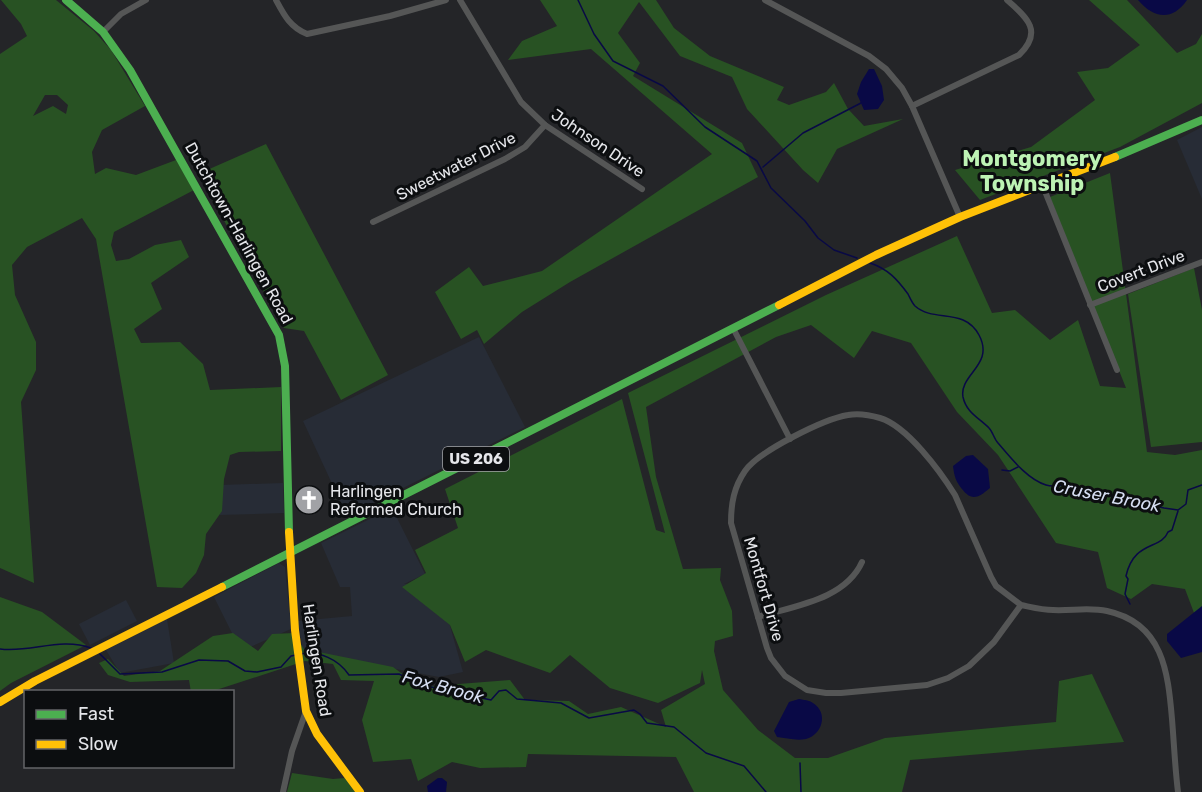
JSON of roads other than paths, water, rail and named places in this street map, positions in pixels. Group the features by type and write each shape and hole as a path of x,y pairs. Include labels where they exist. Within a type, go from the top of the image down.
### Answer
{"main road":[{"name":"Dutchtown-Harlingen Road","path":"66,0 103,32 118,52 150,104 279,335 285,366 289,553"},
{"name":"US 206","path":"0,702 81,657 513,441 851,267 960,217 1163,138 1202,120"},
{"name":"Harlingen Road","path":"289,553 297,649 306,711 317,734 360,792"}],"street":[{"path":"103,32 121,14 146,0"},
{"path":"276,0 288,21 307,34 390,16 447,0"},
{"name":"Johnson Drive","path":"460,0 514,94 545,125 642,189"},
{"path":"765,0 869,56 894,79 912,106 960,217"},
{"path":"912,106 1019,56 1029,46 1032,37 1029,24 1026,18 1007,0"},
{"name":"Sweetwater Drive","path":"373,222 505,159 525,147 545,125"},
{"name":"Covert Drive","path":"1042,184 1117,370"},
{"name":"Covert Drive","path":"1090,305 1202,262"},
{"path":"733,328 790,439"},
{"name":"Montfort Drive","path":"1021,605 985,652 969,666 948,678 927,685 841,693 807,690 785,676 771,658 731,523 731,504 737,484 753,462 766,452 836,418 849,414 881,418 894,425 913,442 955,495 996,586 1021,605 1053,610 1098,609 1120,614 1139,626 1157,646 1165,663 1169,685 1178,792"},
{"path":"758,617 817,600 829,594 852,577 862,562"},
{"path":"283,792 292,751 306,711"}],"waterway":[{"name":"Cruser Brook","path":"578,0 594,34 613,61 663,86 705,127 757,161 771,188 805,221 818,238 834,250 857,258"},
{"path":"763,167 803,133 861,103"},
{"name":"Cruser Brook","path":"870,263 892,275 914,305 923,311 957,318 973,326 983,345 983,354 966,382 963,397 970,411 1032,478 1048,486 1064,485 1178,510 1186,504 1188,490 1202,485"},
{"path":"1002,470 1010,471 1018,467"},
{"path":"1130,604 1125,594 1128,579 1126,576 1130,565 1141,551 1165,538 1172,530 1178,511"},
{"name":"Fox Brook","path":"0,649 12,650 68,644 91,648"},
{"name":"Fox Brook","path":"100,654 120,674 162,672 199,660 228,661 245,671 257,672 281,667 291,656 296,655"},
{"name":"Fox Brook","path":"300,654 328,657 345,669 349,675 399,674 422,685 491,700 499,691 506,690 517,699 561,703 589,718 634,710 647,723 674,727 706,753 744,766 766,792"},
{"path":"800,763 801,792"}],"place":[{"name":"Harlingen Reformed Church","path":"309,500"}],"district":[{"name":"Montgomery Township","path":"1032,170"}]}
